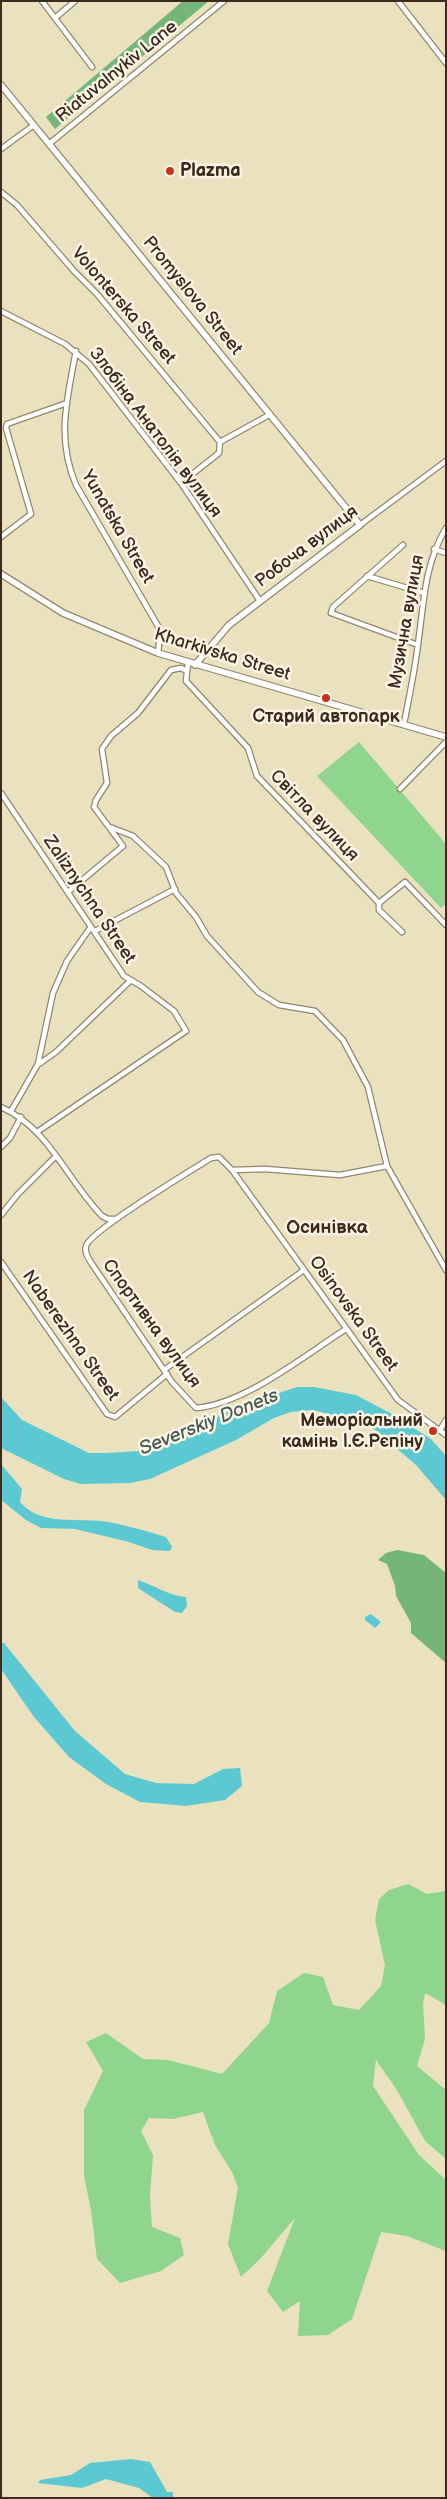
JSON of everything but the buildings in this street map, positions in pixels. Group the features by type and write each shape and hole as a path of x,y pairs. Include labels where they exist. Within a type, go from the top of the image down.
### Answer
{"street":[{"path":"42,1 92,66"},
{"path":"55,18 75,1"},
{"name":"Riatuvalnykiv Lane","path":"50,144 224,1"},
{"path":"398,1 446,64"},
{"name":"Promyslova Street","path":"1,85 360,526"},
{"name":"Riatuvalnykiv Lane","path":"1,149 34,125"},
{"name":"Volonterska Street","path":"1,192 18,205 74,271 98,294 220,442"},
{"name":"Злобіна Анатолія вулиця","path":"1,311 76,352 89,364 181,483 260,601"},
{"name":"Yunatska Street","path":"76,352 67,403 64,439 69,469 76,485 158,626 158,653"},
{"path":"1,537 31,514 6,428 7,424 67,403"},
{"path":"181,483 219,453 220,442 269,415"},
{"name":"Робоча вулиця","path":"196,665 229,625 446,461"},
{"name":"Музична вулиця","path":"404,724 418,645 424,593 434,548 446,528"},
{"path":"403,545 333,607 331,613 418,645"},
{"path":"434,548 446,552"},
{"name":"Kharkivska Street","path":"1,574 63,613 158,653 446,736"},
{"path":"367,576 424,593"},
{"path":"68,892 123,846 94,806 107,783 102,750 111,736 138,713 171,670 181,668 187,671 188,663"},
{"name":"Світла вулиця","path":"187,671 186,681 248,748 257,776 379,903 379,910 402,932"},
{"path":"400,789 446,742"},
{"name":"Zaliznychna Street","path":"1,793 104,949 124,976 141,986 174,1011 184,1026 185,1033 37,1132"},
{"path":"110,827 133,836 166,867 175,889 196,917 207,936 258,992 279,1005 315,1011 343,1040 368,1087 388,1166 446,1270"},
{"path":"379,903 405,882 446,925"},
{"path":"12,1111 38,1064 53,993 67,960 93,930 175,889"},
{"path":"38,1064 56,1052 130,981"},
{"path":"1,1107 21,1117 37,1132 102,1216 108,1219 118,1218"},
{"path":"1,1147 10,1138 21,1117"},
{"path":"1,1215 17,1195 56,1156"},
{"name":"Osinovska Street","path":"211,1158 219,1157 232,1170 398,1400 446,1435"},
{"name":"Спортивна вулиця","path":"211,1158 118,1218 100,1231 86,1245 88,1257 166,1372 196,1408 212,1407 251,1390 346,1329"},
{"path":"232,1170 265,1169 340,1175 388,1166"},
{"path":"100,1231 102,1216"},
{"name":"Naberezhna Street","path":"1,1262 106,1414 115,1417 166,1372 304,1270"},
{"path":"440,1430 446,1420"}],"green space":[{"path":"183,1 209,1 55,129 46,117"},
{"path":"359,742 446,844 446,904 441,908 317,776"},
{"path":"397,1550 424,1555 446,1573 446,1663 411,1633 411,1623 396,1596 395,1586 387,1564 378,1560 386,1553"},
{"path":"408,1884 427,1894 446,1891 446,2005 425,1993 423,2004 425,2039 417,2066 446,2090 446,2159 425,2141 397,2090 376,2060 373,2086 419,2155 446,2180 446,2251 407,2236 381,2232 352,2319 328,2335 298,2336 300,2301 283,2312 267,2291 295,2218 261,2258 241,2277 228,2244 238,2188 232,2172 215,2145 203,2112 173,2119 149,2118 141,2131 153,2155 150,2196 152,2227 180,2238 184,2255 161,2271 120,2283 97,2259 91,2210 84,2176 84,2110 103,2071 86,2042 106,2033 143,2059 168,2060 222,2074 269,2023 277,1991 304,1973 323,1977 333,2005 359,2010 381,1986 385,1965 375,1920 379,1899 389,1890"}],"water":[{"name":"Severskiy Donets","path":"297,1387 314,1387 356,1395 390,1413 431,1439 446,1456 446,1500 416,1465 374,1429 363,1423 313,1410 291,1412 274,1418 236,1440 150,1479 130,1483 81,1484 64,1479 1,1448 1,1397 22,1420 89,1453 106,1453 139,1451 182,1434 240,1406"},
{"path":"1,1464 22,1489 20,1502 29,1510 50,1518 109,1522 166,1537 172,1547 170,1551 152,1550 129,1542 75,1529 41,1528 26,1520 1,1500"},
{"path":"138,1580 186,1597 187,1606 182,1613 175,1612 138,1588"},
{"path":"371,1614 381,1622 375,1628 365,1620 365,1617"},
{"path":"1,1643 4,1643 75,1731 125,1774 156,1783 194,1784 223,1769 240,1768 242,1786 225,1800 186,1806 140,1802 106,1784 69,1757 34,1717 1,1669"},
{"path":"131,2459 150,2462 167,2492 173,2492 173,2498 153,2498 139,2488 106,2479 82,2488 38,2483 40,2480 71,2475 90,2463"}],"place":[{"name":"Plazma","path":"170,171"},
{"name":"Старий автопарк","path":"326,698"},
{"name":"Меморіальний камінь І.Є.Рєпіну","path":"433,1431"}],"district":[{"name":"Осинівка","path":"327,1228"}]}
